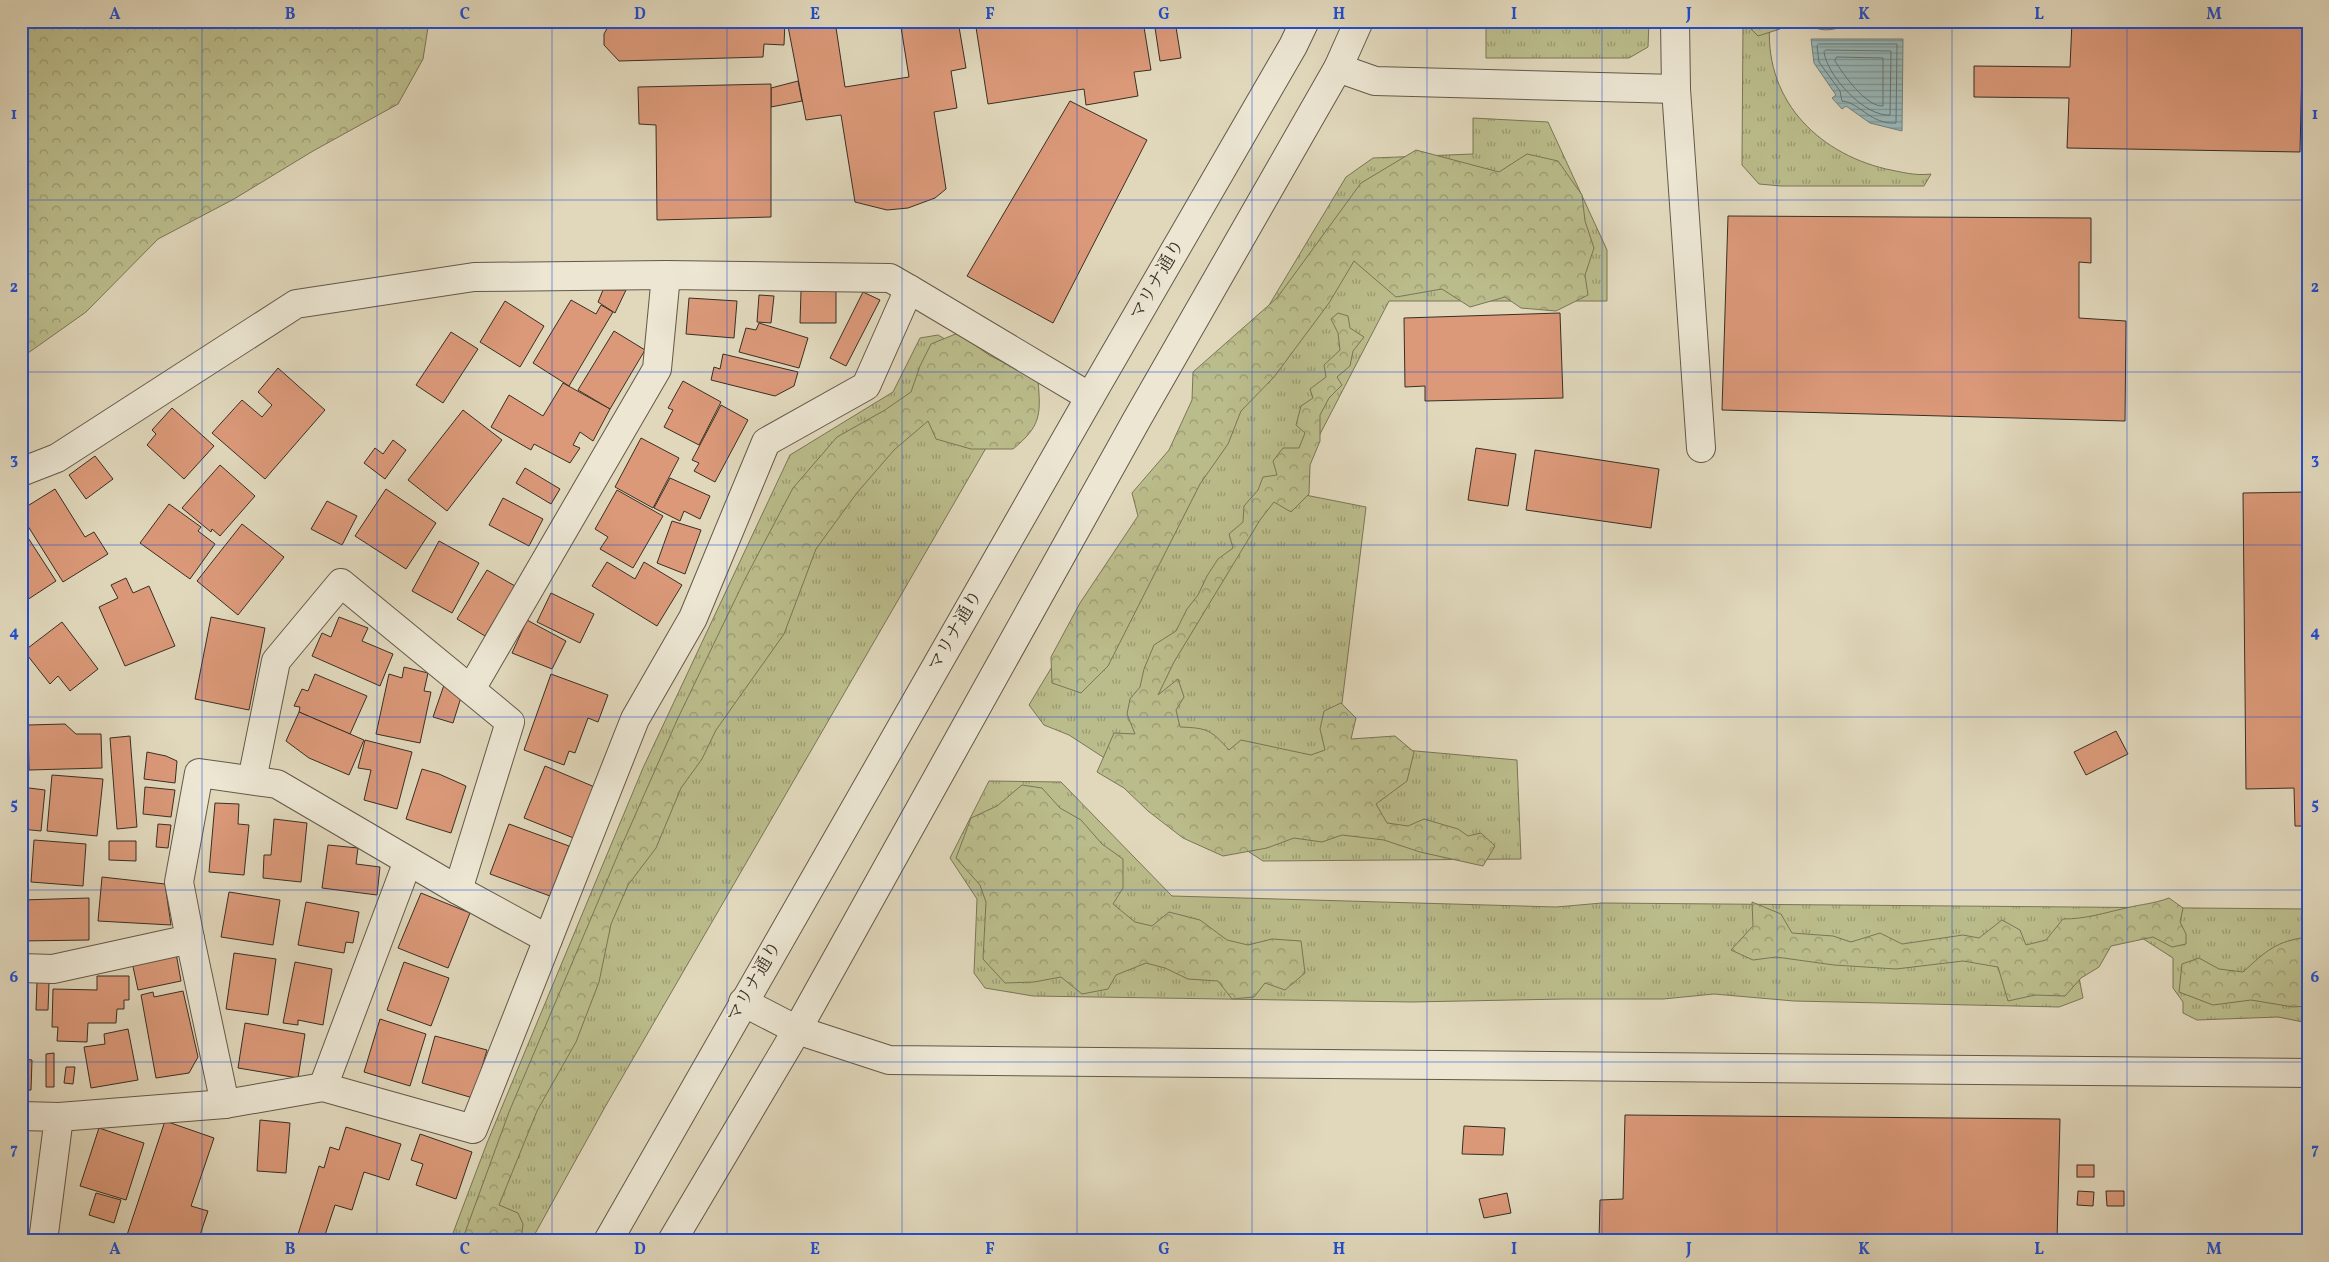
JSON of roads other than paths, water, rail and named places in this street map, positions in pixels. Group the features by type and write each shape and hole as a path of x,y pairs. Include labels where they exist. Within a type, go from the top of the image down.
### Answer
{"street":[{"name":"マリナ通り","path":"608,1241 743,1002 1293,46 1304,21"},
{"path":"672,1241 796,1030 1131,430 1338,68 1359,21"},
{"path":"1675,21 1676,89 1701,448"},
{"path":"1338,68 1375,81 1676,89"},
{"path":"21,472 57,458 296,304 474,277 666,275 890,278 1090,397"},
{"path":"471,689 657,369 666,275"},
{"path":"21,1116 59,1118 225,1104 323,1088 473,1130 635,719 693,618 766,442 866,386 909,289"},
{"path":"252,780 276,661 341,583 510,722 458,890"},
{"path":"225,1104 179,882 199,773 277,784 458,890 548,939"},
{"path":"323,1088 408,861"},
{"path":"21,968 53,969 190,939"},
{"path":"743,1002 796,1030 889,1060 2308,1073"},
{"path":"43,1241 59,1118"}],"water":[{"path":"1811,39 1903,39 1902,131 1870,123 1846,106 1842,109 1832,98 1836,95 1814,63"}]}
